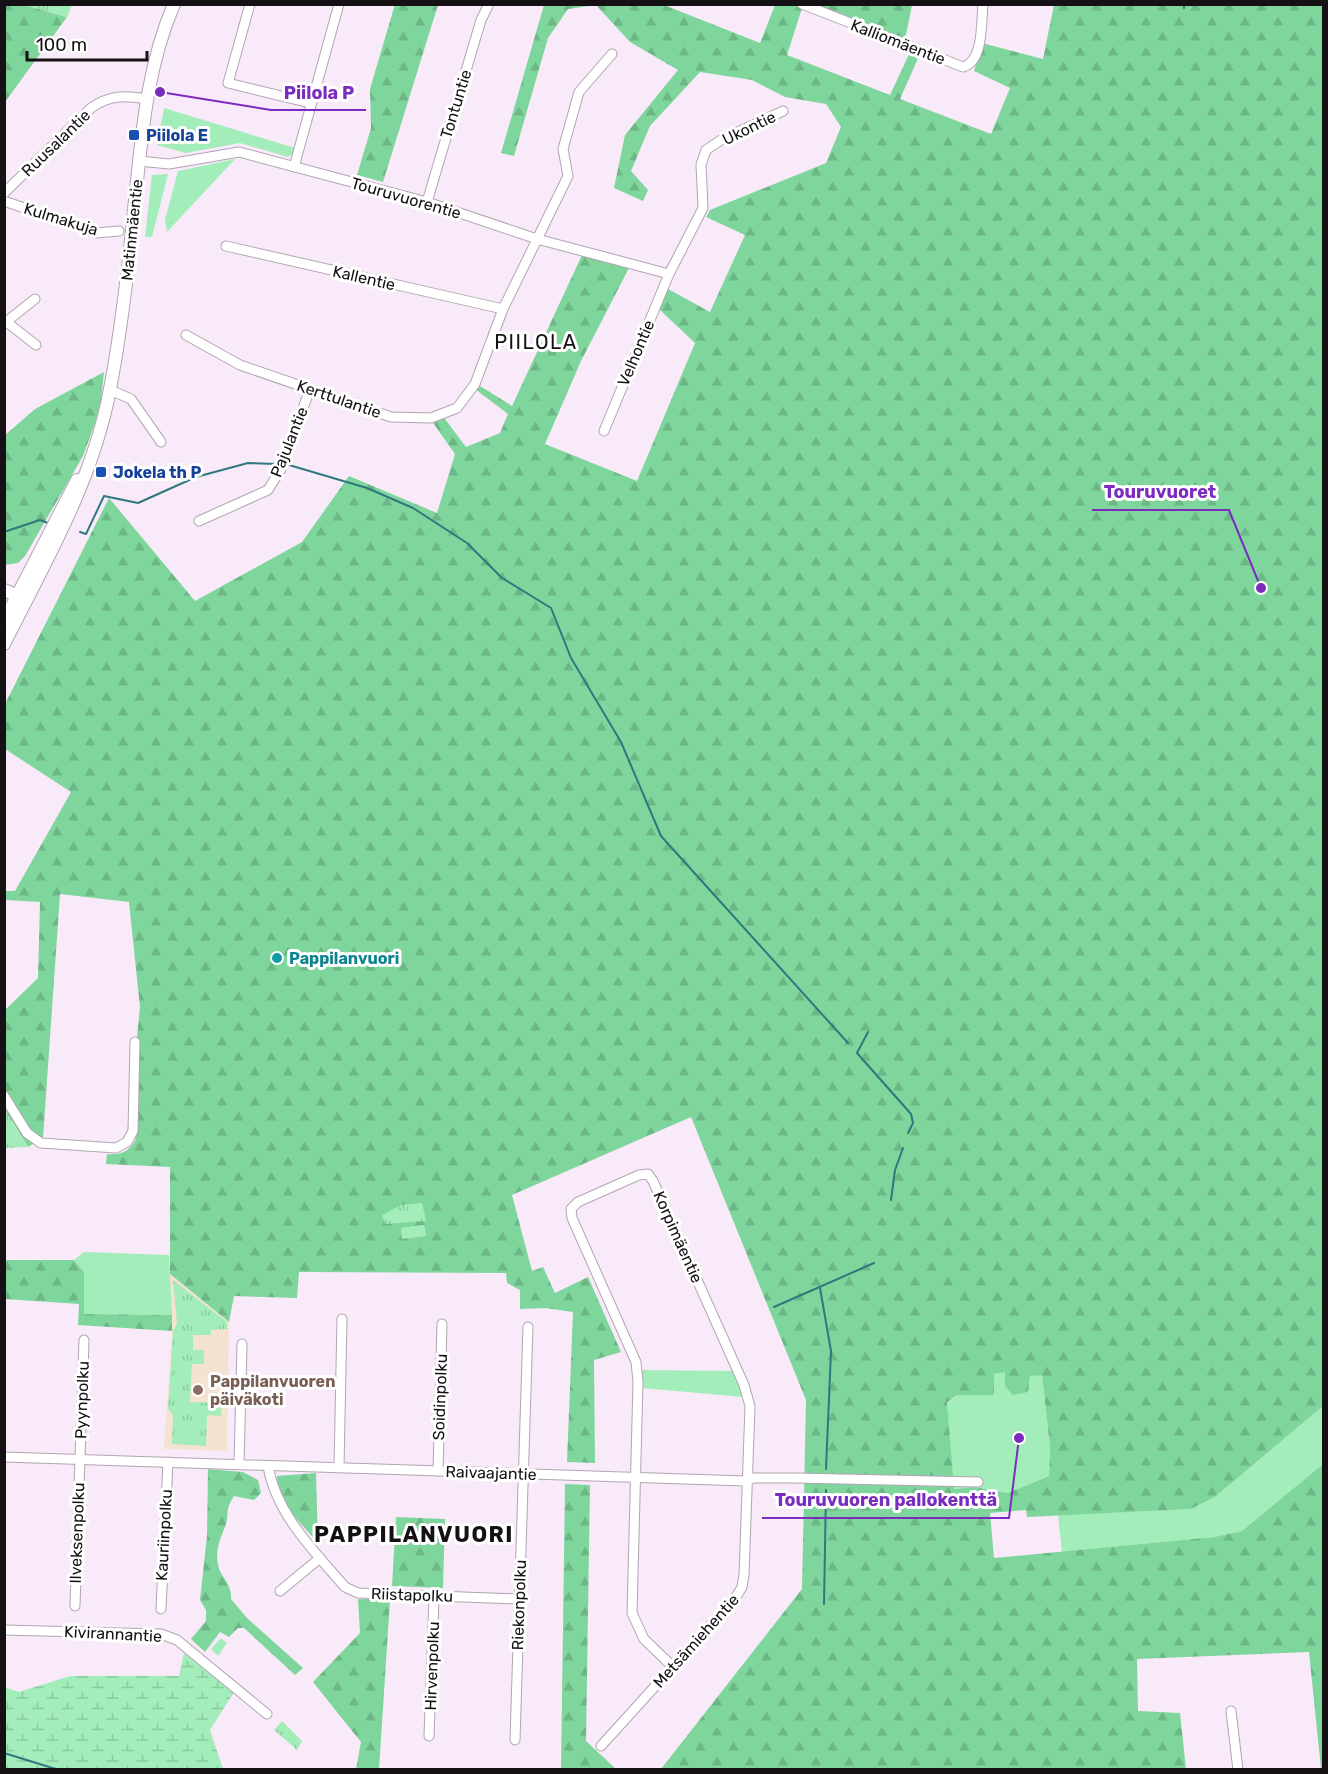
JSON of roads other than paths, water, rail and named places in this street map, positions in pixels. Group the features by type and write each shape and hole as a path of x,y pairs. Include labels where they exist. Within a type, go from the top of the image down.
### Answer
{"main road":[{"name":"Matinmäentie","path":"12,608 22,597 91,456 110,390 127,275 147,99 161,41 174,4"},
{"path":"4,590 22,597"},
{"path":"4,621 12,608"},
{"path":"4,645 12,608"}],"street":[{"path":"250,4 228,83 310,104"},
{"path":"294,167 339,4"},
{"name":"Kalliomäentie","path":"802,4 963,67 970,65 976,58 982,4"},
{"name":"Tontuntie","path":"427,202 481,20 488,6"},
{"name":"Kerttulantie","path":"186,334 240,365 391,417 431,418 458,408 475,384 503,309 537,239 544,231 568,176 563,149 579,92 612,54"},
{"name":"Ruusalantie","path":"4,193 103,99 122,95 147,99"},
{"name":"Ukontie","path":"669,274 703,208 701,165 706,150 721,140 783,111"},
{"name":"Touruvuorentie","path":"139,161 169,164 239,152 427,202 537,239 669,274"},
{"name":"Kulmakuja","path":"4,201 96,232 118,231"},
{"name":"Kallentie","path":"226,246 503,309"},
{"name":"Velhontie","path":"604,431 669,274"},
{"path":"35,298 5,321 36,345"},
{"name":"Pajulantie","path":"199,521 268,490 280,469 310,389"},
{"path":"110,390 131,399 161,442"},
{"path":"4,1096 27,1133 41,1143 116,1148 127,1142 133,1131 135,1042"},
{"name":"Korpimäentie","path":"636,1478 636,1362 572,1218 572,1209 579,1202 639,1175 648,1174 744,1385 750,1406 746,1481"},
{"path":"339,1467 342,1319"},
{"name":"Soidinpolku","path":"438,1471 442,1324"},
{"name":"Riekonpolku","path":"515,1740 528,1327"},
{"name":"Pyynpolku","path":"80,1460 84,1340"},
{"path":"239,1464 242,1344"},
{"name":"Raivaajantie","path":"4,1457 746,1481 753,1478 796,1478 978,1482"},
{"name":"Ilveksenpolku","path":"75,1606 80,1460"},
{"name":"Kauriinpolku","path":"161,1609 168,1462"},
{"name":"Riistapolku","path":"268,1466 272,1487 281,1507 345,1587 358,1593 519,1599"},
{"path":"636,1478 632,1613 644,1639 673,1666"},
{"name":"Metsämiehentie","path":"601,1746 742,1587 746,1481"},
{"path":"280,1591 320,1558"},
{"name":"Hirvenpolku","path":"429,1736 434,1597"},
{"name":"Kivirannantie","path":"4,1630 161,1634 177,1640 267,1714"},
{"path":"1230,1711 1238,1770"}],"waterway":[{"path":"80,532 86,534 104,496 138,503 196,477 248,463 276,464"},
{"path":"289,465 367,488 413,508 467,543 502,578 551,608 571,658 621,742 661,836 848,1043"},
{"path":"4,532 40,520 48,523"},
{"path":"868,1032 857,1053 911,1114 913,1123 908,1133"},
{"path":"891,1200 895,1170 903,1148"},
{"path":"774,1307 874,1263"},
{"path":"820,1288 831,1351 826,1469"},
{"path":"824,1604 826,1490"},
{"path":"4,1753 59,1770"}],"place":[{"name":"Piilola P","path":"160,92"},
{"name":"Piilola E","path":"134,135"},
{"name":"Jokela th P","path":"101,472"},
{"name":"Touruvuoret","path":"1261,588"},
{"name":"Pappilanvuori","path":"277,958"},
{"name":"Pappilanvuoren päiväkoti","path":"198,1390"},
{"name":"Touruvuoren pallokenttä","path":"1019,1438"}],"district":[{"name":"PIILOLA","path":"536,342"},
{"name":"PAPPILANVUORI","path":"414,1534"}]}
